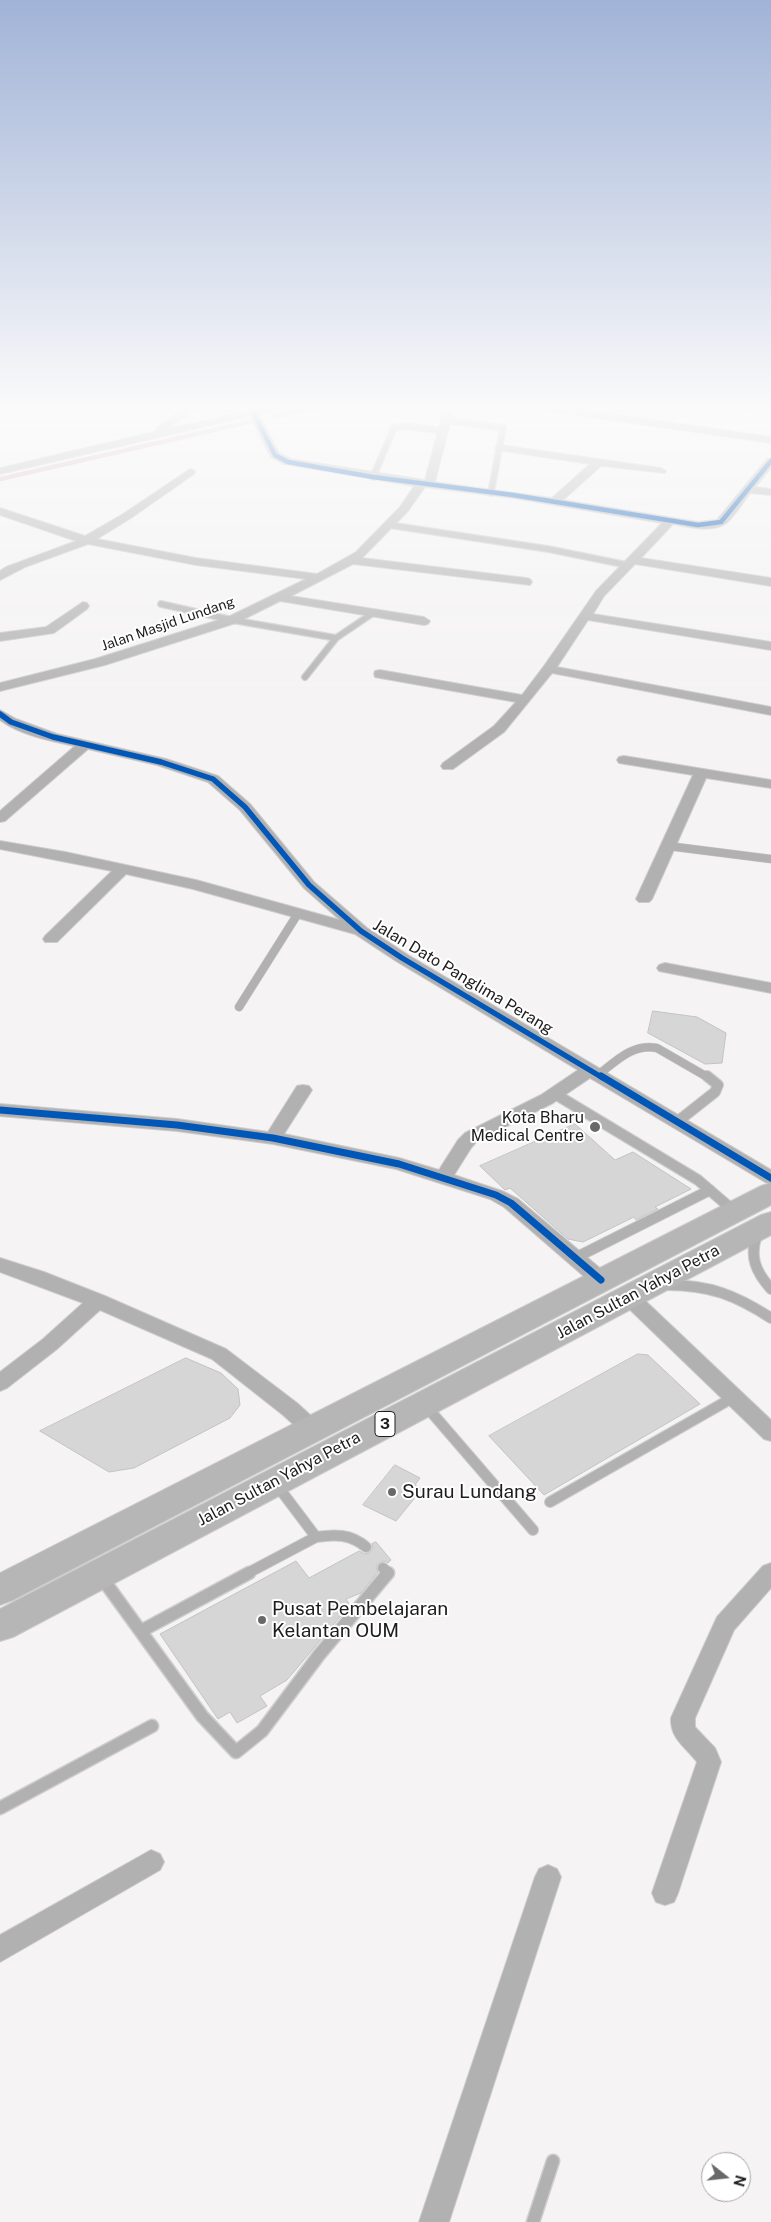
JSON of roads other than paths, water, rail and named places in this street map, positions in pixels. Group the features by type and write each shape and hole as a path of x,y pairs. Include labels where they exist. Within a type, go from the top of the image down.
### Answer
{"highway":[{"name":"Jalan Sultan Yahya Petra","path":"0,1626 636,1293 755,1220 771,1193"},
{"name":"Jalan Sultan Yahya Petra","path":"0,1590 601,1280 755,1220"}],"street":[{"path":"0,576 25,562 54,554 88,539 136,508"},
{"name":"Jalan Masjid Lundang","path":"0,687 100,662 232,620 351,560 360,554 405,508"},
{"path":"592,508 698,525 717,524 732,508"},
{"path":"0,512 56,532 170,557 318,577"},
{"path":"448,766 499,729 549,669 584,616 629,562 671,520"},
{"path":"351,560 526,582"},
{"path":"629,562 771,582"},
{"path":"278,597 424,621"},
{"path":"0,637 50,630 83,606"},
{"path":"584,616 771,646"},
{"path":"549,669 771,711"},
{"path":"380,674 525,700"},
{"name":"Jalan Dato Panglima Perang","path":"0,714 11,722 85,745 162,762 213,779 245,807 309,885 361,931 402,958 771,1178"},
{"path":"0,818 85,745"},
{"path":"624,760 771,784"},
{"path":"644,898 701,774"},
{"path":"0,845 65,856 121,870 196,885 361,931"},
{"path":"51,938 121,870"},
{"path":"665,968 771,988"},
{"path":"443,1178 471,1137 594,1072"},
{"path":"273,1138 303,1090"},
{"path":"0,1110 177,1125 273,1138 399,1164 496,1195 511,1203 601,1280"},
{"path":"0,1265 98,1301 228,1359 290,1409 312,1430"},
{"path":"636,1293 771,1433"},
{"path":"0,1382 50,1344 98,1301"},
{"path":"665,1893 709,1762 703,1749 688,1738 684,1732 683,1718 725,1624 771,1572"},
{"path":"0,1949 151,1862"},
{"path":"434,2222 548,1877"}],"lane":[{"path":"389,525 629,562"},
{"path":"161,604 232,620 336,638"},
{"path":"305,677 336,638 373,613"},
{"path":"668,846 771,859"},
{"path":"239,1007 296,914"},
{"path":"594,1072 636,1048 646,1046 657,1048 715,1081 718,1085 715,1092 677,1122"},
{"path":"555,1094 698,1180 755,1220 752,1252 753,1264 761,1279 771,1288"},
{"path":"574,1258 710,1190"},
{"path":"636,1293 679,1285 714,1288 742,1300 771,1318"},
{"path":"550,1502 735,1397"},
{"path":"424,1404 533,1530"},
{"path":"274,1482 316,1537"},
{"path":"141,1631 316,1537 344,1535 360,1541 366,1547"},
{"path":"99,1574 202,1716 236,1752 262,1731 319,1655 388,1573 383,1568"},
{"path":"0,1808 152,1726"},
{"path":"534,2222 553,2161"}],"place":[{"name":"Kota Bharu Medical Centre","path":"595,1127"},
{"name":"Surau Lundang","path":"392,1492"},
{"name":"Pusat Pembelajaran Kelantan OUM","path":"262,1620"}]}
